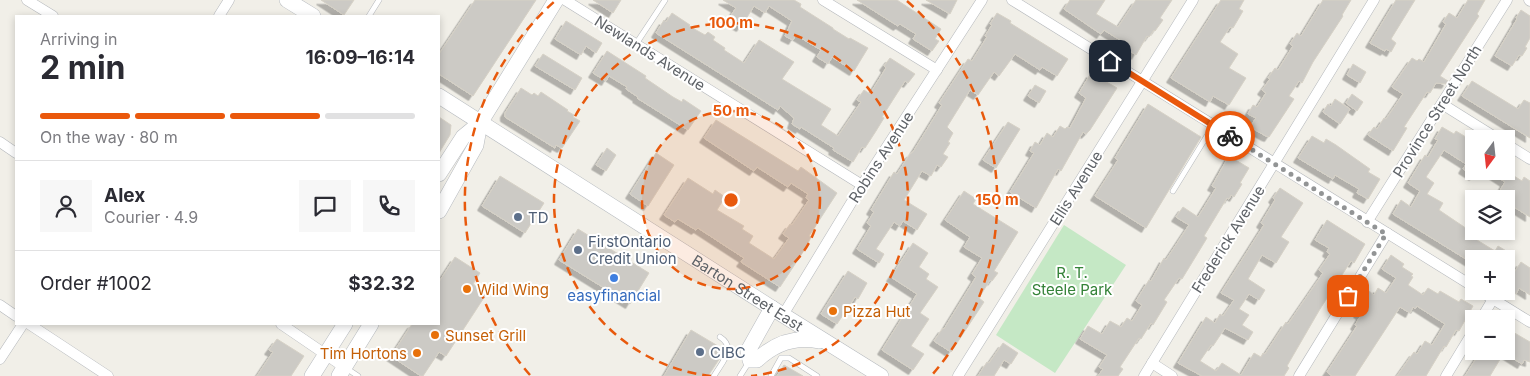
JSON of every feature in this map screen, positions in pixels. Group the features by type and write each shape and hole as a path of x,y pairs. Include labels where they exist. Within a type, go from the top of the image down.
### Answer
{"main road":[{"path":"287,0 311,15"},
{"path":"440,172 462,138 480,123 556,0"},
{"name":"Barton Street East","path":"440,97 777,312 882,376"},
{"path":"440,209 476,145 480,123"},
{"path":"777,312 748,351 750,360 757,360 764,353 789,340 805,338 826,342"},
{"path":"312,376 344,325"},
{"path":"342,372 370,325"}],"street":[{"path":"27,0 51,15"},
{"path":"220,15 229,0"},
{"name":"Newlands Avenue","path":"565,0 862,185"},
{"path":"823,0 937,70"},
{"name":"Robins Avenue","path":"777,312 982,0"},
{"path":"1012,0 1465,282"},
{"name":"Ellis Avenue","path":"958,376 1193,0"},
{"name":"Frederick Avenue","path":"1144,376 1374,0"},
{"name":"Province Street North","path":"1367,222 1507,0"},
{"path":"1442,104 1484,130"},
{"path":"0,142 15,151"},
{"path":"1515,150 1530,159"},
{"path":"1299,376 1386,234"},
{"path":"1495,300 1530,322"},
{"path":"0,306 15,315"},
{"path":"0,359 22,325"},
{"path":"31,325 108,376"},
{"path":"282,325 326,354 342,372"},
{"path":"1446,376 1465,345"},
{"path":"1152,363 1172,376"}],"lane":[{"path":"370,15 379,0"},
{"path":"636,44 665,0"},
{"path":"1173,190 1214,126"},
{"path":"714,376 729,349 728,343 720,336"},
{"path":"771,376 781,358 789,358 817,376"},
{"path":"740,376 750,360"},
{"path":"342,372 358,376"}],"green space":[{"name":"R. T. Steele Park","path":"1064,225 1126,265 1055,373 996,335"}],"building":[{"path":"321,0 354,0 344,15"},
{"path":"475,0 536,0 473,96 440,75 440,52"},
{"path":"593,0 621,0 613,13"},
{"path":"723,0 794,0 801,4 800,7 833,29 868,48 854,71 832,57 828,64 817,57 821,50 796,35 793,40 785,36 792,21 769,6 765,13 754,6 741,27 728,20 736,8"},
{"path":"857,0 897,0 941,29 935,39 939,41 932,51 913,39 916,34 900,24 898,26"},
{"path":"926,0 957,0 950,14"},
{"path":"1070,0 1105,0 1096,14 1118,27 1136,0 1172,0 1160,18 1163,20 1149,37 1147,36 1136,55 1118,43 1120,40 1104,30 1101,34 1064,9"},
{"path":"1221,0 1244,0 1239,9 1243,11 1233,28 1230,27 1220,42 1238,54 1229,68 1246,78 1229,105 1213,96 1210,102 1171,78"},
{"path":"1323,0 1351,0 1302,83 1299,81 1289,96 1294,99 1269,137 1266,136 1250,127 1256,118 1248,114 1253,105 1257,107 1266,93 1262,90 1270,79 1268,78 1275,68 1278,70 1293,46 1290,44 1297,33 1301,36"},
{"path":"1396,0 1415,0 1391,39 1396,43 1391,52 1370,43"},
{"path":"1468,0 1485,0 1477,14 1479,16 1440,76 1448,81 1446,84 1436,83 1430,93 1427,92 1404,127 1407,128 1393,151 1368,135 1374,127 1377,129 1384,118 1386,119 1403,94 1392,87 1412,58 1424,62 1446,24 1443,22 1449,13 1457,18"},
{"path":"1521,10 1530,16 1530,38 1522,56 1519,55 1512,66 1495,56"},
{"path":"672,13 705,35 708,32 715,37 713,40 725,48 724,50 744,63 759,40 794,62 782,79 831,109 821,125 838,136 861,102 857,100 864,90 870,94 890,58 915,74 908,83 905,81 882,117 884,118 876,131 865,148 862,147 853,162 801,127 800,129 792,124 794,118 780,106 778,110 656,33 664,20 666,22"},
{"path":"997,13 1068,59 1057,76 1042,67 1040,70 1015,54 999,76 994,72 978,95 970,90 947,127 953,133 948,142 950,143 943,154 948,157 941,167 937,165 931,176 922,171 904,200 927,214 917,230 903,221 900,226 894,222 876,249 884,254 879,263 857,249 871,226 867,223 874,212 871,210 894,172 897,174 913,152 942,105 939,103 968,59 972,61 987,37 985,36 992,25 990,24"},
{"path":"566,21 602,43 596,53 586,46 581,55 555,39"},
{"path":"607,51 646,76 645,78 673,97 682,102 683,99 701,111 688,130 637,98 626,89 627,87 609,76 606,81 593,73"},
{"path":"543,54 582,78 575,90 535,66"},
{"path":"1353,64 1366,72 1360,83 1347,75"},
{"path":"1091,73 1117,88 1090,130 1086,134 1083,132 1061,171 1058,169 1036,208 1010,192 1034,153 1030,151 1035,142 1040,145 1047,133 1053,137 1060,126 1065,129 1067,127 1070,128 1086,98 1079,93"},
{"path":"1472,81 1518,109 1524,100 1530,103 1530,138 1462,96"},
{"path":"1035,85 1046,91 1039,103 1028,96"},
{"path":"521,88 532,95 534,93 538,96 541,92 568,110 574,115 573,117 580,121 562,148 556,145 555,148 505,117 505,113"},
{"path":"1352,94 1363,102 1357,111 1346,103"},
{"path":"1335,99 1350,109 1340,124 1323,112 1328,104 1331,106"},
{"path":"1148,104 1201,137 1146,228 1095,196 1118,160 1115,158"},
{"path":"440,118 451,125 450,135 440,151"},
{"path":"716,120 798,171 801,167 837,193 809,236 811,237 803,252 780,287 741,262 744,258 698,228 696,230 678,219 675,222 664,215 688,178 713,194 715,190 725,197 717,210 744,226 742,229 753,236 749,243 774,259 789,238 783,234 790,224 792,225 809,200 806,198 808,194 791,183 788,187 757,167 754,171 704,138"},
{"path":"1008,122 1020,129 996,168 983,160"},
{"path":"1442,127 1454,134 1456,131 1465,136 1465,163 1444,150 1426,177 1434,183 1427,194 1443,203 1439,210 1465,228 1465,240 1477,240 1493,250 1465,250 1465,258 1393,214 1401,200 1411,207 1420,191 1408,183 1425,155 1428,157 1438,140 1435,139"},
{"path":"1312,136 1324,143 1326,139 1336,145 1370,169 1368,172 1380,179 1368,199 1357,193 1359,189 1335,175 1333,179 1298,158"},
{"path":"607,148 616,155 606,171 596,165"},
{"path":"656,153 674,165 648,206 630,194"},
{"path":"1229,156 1249,168 1240,183 1242,184 1234,197 1231,195 1229,199 1227,198 1204,236 1207,238 1182,279 1179,278 1164,300 1167,302 1153,325 1151,323 1141,339 1139,338 1120,367 1123,369 1118,376 1098,376 1103,369 1099,367 1107,355 1080,339 1088,326 1102,334 1110,321 1121,327 1127,318 1132,321 1142,305 1136,301 1149,280 1151,281 1164,258 1166,260 1189,225 1176,217 1183,207 1198,217 1216,188 1212,186"},
{"name":"TD","path":"500,176 544,203 525,233 482,206"},
{"path":"1515,177 1522,181 1524,177 1530,181 1530,217 1515,208 1515,190 1500,190 1505,182 1502,180 1515,180"},
{"path":"1280,188 1303,203 1281,237 1289,242 1276,263 1262,255 1248,279 1265,290 1259,300 1249,294 1239,309 1249,315 1242,325 1253,332 1248,340 1225,328 1200,361 1216,371 1222,363 1241,375 1254,353 1261,357 1263,353 1265,354 1286,322 1288,324 1323,273 1319,270 1330,254 1327,252 1329,248 1315,240 1327,220 1365,244 1354,263 1351,261 1320,309 1287,366 1289,368 1284,376 1202,376 1178,363 1206,317 1215,323 1220,314 1223,316 1234,300 1221,293 1264,225 1261,223"},
{"path":"964,191 976,199 973,204 1018,232 994,271 998,273 992,281 990,280 979,298 984,302 951,352 934,341 944,329 976,277 972,274 982,258 964,247 970,237 945,220"},
{"path":"578,229 649,273 630,304 559,260"},
{"path":"913,243 928,253 919,267 929,274 926,279 938,287 920,313 929,319 911,346 924,354 913,370 882,350 917,294 891,277"},
{"path":"1498,246 1505,250 1496,250"},
{"path":"1391,255 1404,264 1402,267 1413,274 1408,285 1423,295 1428,288 1438,294 1440,291 1459,302 1461,299 1473,306 1471,310 1465,310 1465,320 1459,331 1456,330 1446,347 1444,346 1426,376 1397,376 1414,352 1417,354 1425,341 1432,345 1445,324 1417,306 1415,309 1413,307 1410,313 1400,307 1355,376 1332,376 1327,372 1357,326 1355,325 1361,315 1358,313 1369,291 1374,295 1378,288 1386,293 1396,278 1382,269"},
{"path":"455,257 480,273 473,284 487,293 446,356 439,352 423,376 421,376 391,356 411,325 440,325 440,280"},
{"path":"1521,262 1530,268 1530,295 1519,288 1515,293 1515,271"},
{"path":"848,271 867,283 858,299 855,297 837,324 821,314"},
{"name":"CIBC","path":"691,330 723,349 720,358 708,376 664,376"},
{"path":"1515,333 1530,342 1530,362 1524,360 1522,364 1515,360"},
{"path":"277,339 304,356 291,376 257,376 273,352 269,350"},
{"path":"1003,343 1018,353 1011,364 1004,360 994,376 978,376 987,362 989,363"},
{"path":"1475,360 1500,360 1490,376 1465,376"},
{"path":"784,365 803,376 777,376"}],"way so far":[{"path":"1230,136 1386,234 1348,296"}],"place":[{"name":"TD","path":"518,217"},
{"name":"FirstOntario Credit Union","path":"578,250"},
{"name":"easyfinancial","path":"614,278"},
{"name":"Wild Wing","path":"467,289"},
{"name":"Pizza Hut","path":"833,311"},
{"name":"Sunset Grill","path":"435,335"},
{"name":"CIBC","path":"700,352"},
{"name":"Tim Hortons","path":"417,353"}],"route":[{"path":"1110,61 1230,136"}]}
